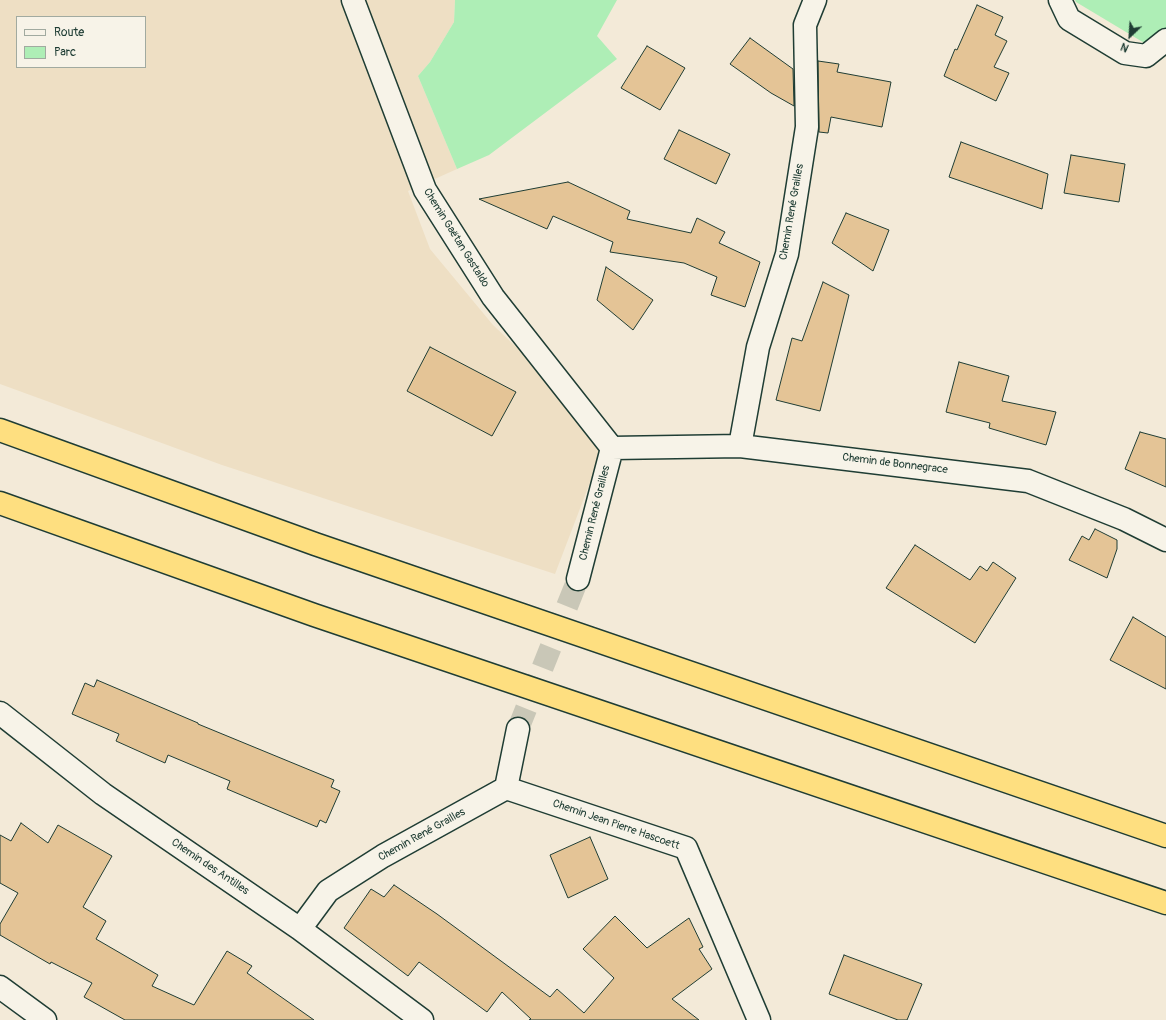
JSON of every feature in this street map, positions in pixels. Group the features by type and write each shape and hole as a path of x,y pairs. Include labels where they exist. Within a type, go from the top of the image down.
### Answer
{"highway":[{"path":"0,430 315,544 1166,836"},
{"path":"0,503 314,615 1166,903"}],"street":[{"name":"Chemin Gaëtan Gastaldo","path":"353,0 425,190 493,297 612,448"},
{"name":"Chemin René Grailles","path":"740,446 758,347 787,254 807,127 805,26 814,0"},
{"path":"1060,0 1069,19 1125,53 1146,56 1166,40"},
{"name":"Chemin de Bonnegrace","path":"612,448 740,446 1028,481 1124,519 1166,540"},
{"name":"Chemin René Grailles","path":"578,579 612,448"},
{"name":"Chemin des Antilles","path":"0,713 103,794 300,929 422,1020"},
{"path":"506,788 518,729"},
{"name":"Chemin René Grailles","path":"300,929 328,890 383,856 506,788"},
{"name":"Chemin Jean Pierre Hascoett","path":"506,788 686,848 758,1020"},
{"path":"0,987 45,1020"}],"shaded area":[{"path":"0,0 455,0 454,22 430,62 418,76 457,169 408,191 430,249 493,325 572,400 600,437 597,464 555,574 222,465 0,384"}],"green space":[{"path":"455,0 617,0 597,36 617,59 489,155 457,169 418,76 430,62 454,22"},
{"path":"1075,0 1166,0 1166,56 1076,2"}],"building":[{"path":"977,5 1003,17 995,35 1007,41 994,67 1009,73 996,101 944,76 955,49 957,50"},
{"path":"750,38 793,69 794,106 771,93 730,64"},
{"path":"647,46 685,68 660,110 621,88"},
{"path":"818,61 839,64 837,72 891,82 882,127 831,117 828,133 819,132"},
{"path":"679,130 730,154 716,184 664,159"},
{"path":"961,142 1048,174 1042,209 949,177"},
{"path":"1071,155 1125,164 1119,202 1064,193"},
{"path":"568,182 630,211 627,219 691,233 697,218 725,232 719,243 760,262 745,307 711,295 717,277 684,263 610,252 613,242 553,216 547,229 479,199"},
{"path":"846,213 889,230 873,271 832,243"},
{"path":"606,267 653,300 633,330 597,300"},
{"path":"823,282 849,295 820,411 776,400 792,338 802,341"},
{"path":"430,347 516,392 492,436 407,391"},
{"path":"959,362 1009,376 1002,401 1056,412 1046,445 989,428 990,423 946,412"},
{"path":"1140,432 1166,439 1166,487 1125,469"},
{"path":"1095,529 1117,540 1117,549 1107,578 1069,560 1082,536 1089,540"},
{"path":"915,545 970,580 980,566 987,571 993,562 1016,578 975,643 886,588"},
{"path":"1133,617 1166,637 1166,689 1110,660"},
{"path":"97,680 198,724 334,780 331,787 340,791 326,823 320,820 317,827 227,789 230,781 168,755 165,763 116,741 119,734 72,714 85,683 94,687"},
{"path":"21,823 48,843 58,825 112,856 83,907 106,921 96,939 158,975 152,986 194,1005 227,951 252,966 247,973 314,1020 125,1020 84,997 92,983 51,962 50,964 0,935 0,924 18,893 0,883 0,835 11,841"},
{"path":"590,837 608,879 568,898 550,855"},
{"path":"394,885 437,914 550,997 557,989 584,1013 614,978 583,949 615,916 647,948 689,918 703,947 699,949 712,969 672,999 699,1020 529,1020 531,1019 502,992 487,1012 419,962 408,976 344,928 371,889 384,897"},
{"path":"844,955 922,984 907,1020 898,1020 829,994"}],"tunnel":[{"path":"518,729 578,579"}]}
